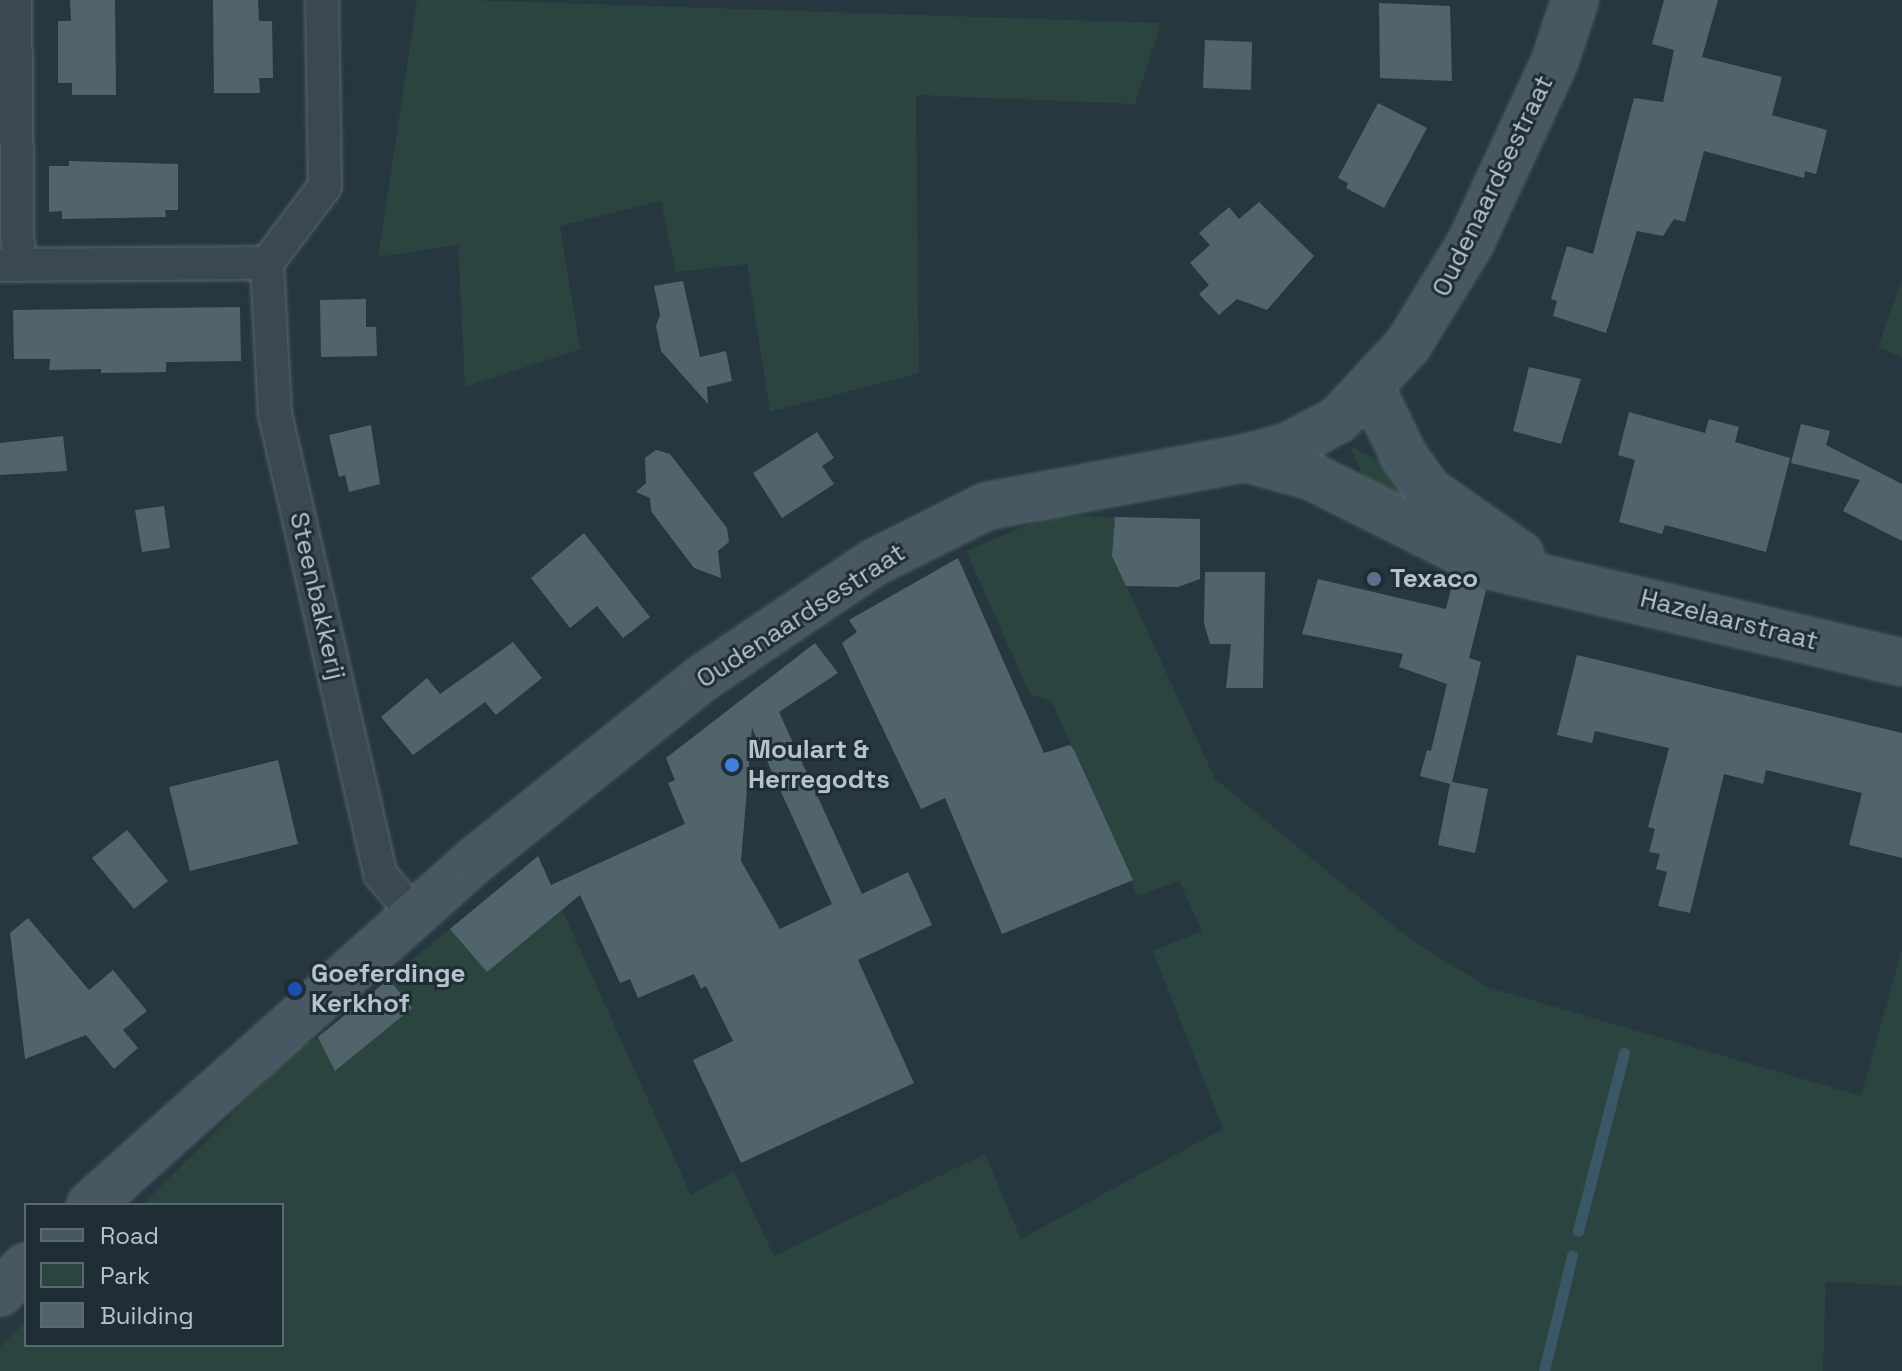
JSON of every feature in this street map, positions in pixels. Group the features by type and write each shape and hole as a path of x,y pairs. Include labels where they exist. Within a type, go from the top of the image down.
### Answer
{"main road":[{"name":"Oudenaardsestraat","path":"92,1203 414,914 704,677 873,563 987,506 1245,458 1289,446 1338,420 1408,345 1470,244 1555,61 1575,0"},
{"name":"Hazelaarstraat","path":"1371,388 1404,456 1428,490 1480,531 1557,578"},
{"name":"Hazelaarstraat","path":"1245,458 1313,477 1487,565 1557,578 1902,662"},
{"path":"0,1293 24,1268"}],"street":[{"path":"15,0 9,265 267,263 325,186 322,0"},
{"name":"Steenbakkerij","path":"267,263 279,430 380,874 414,914"}],"green space":[{"path":"417,0 1161,23 1135,104 916,95 919,373 770,412 747,264 676,272 661,201 560,226 580,349 465,387 458,245 378,257"},
{"path":"1902,279 1902,357 1878,347"},
{"path":"1350,446 1396,469 1446,517 1366,483"},
{"path":"1053,514 1115,517 1113,556 1215,779 1410,939 1487,987 1861,1096 1902,949 1902,1286 1826,1282 1823,1371 0,1371 0,1347 24,1323 24,1347 284,1347 284,1203 144,1203 297,1049 319,1037 538,856 691,1195 734,1171 774,1256 985,1154 1021,1239 1223,1129 1153,951 1202,931 1179,881 1137,896 1052,702 1030,694 966,551"}],"building":[{"path":"70,0 115,0 116,95 72,95 72,83 58,83 58,21 71,21"},
{"path":"213,0 258,0 259,21 272,21 273,78 259,78 260,93 214,93"},
{"path":"1664,0 1718,0 1702,57 1782,77 1772,115 1827,130 1816,174 1805,171 1804,178 1704,151 1685,222 1674,219 1663,236 1637,231 1606,333 1553,316 1557,301 1551,299 1567,246 1593,254 1634,98 1663,102 1674,50 1652,44"},
{"path":"1379,3 1450,6 1452,81 1380,78"},
{"path":"1205,40 1252,42 1251,90 1203,88"},
{"path":"1378,103 1427,128 1384,208 1346,188 1348,183 1338,178"},
{"path":"69,161 178,164 178,210 165,210 166,217 62,219 62,211 49,212 49,166 69,166"},
{"path":"1259,202 1314,256 1267,310 1237,299 1219,315 1199,294 1209,285 1190,263 1210,245 1199,233 1229,207 1239,219"},
{"path":"683,281 700,357 726,351 732,381 707,387 708,404 661,351 656,326 660,315 654,286"},
{"path":"366,299 366,327 376,327 377,356 321,357 320,300"},
{"path":"240,307 241,361 166,362 166,372 101,373 101,369 49,370 50,359 14,359 13,310"},
{"path":"1529,367 1581,379 1561,444 1513,431"},
{"path":"1629,412 1705,433 1709,419 1739,427 1735,442 1790,458 1766,552 1665,525 1662,534 1619,522 1635,460 1618,455"},
{"path":"1801,424 1830,431 1826,445 1902,484 1902,541 1843,511 1860,480 1791,463"},
{"path":"371,425 380,484 349,492 345,475 339,477 329,435"},
{"path":"817,432 834,458 822,466 834,484 782,518 753,473"},
{"path":"63,436 67,471 0,475 0,443"},
{"path":"656,450 670,454 727,528 729,542 718,551 721,578 694,568 651,511 650,498 636,492 646,483 645,458"},
{"path":"164,506 170,548 142,552 135,510"},
{"path":"1115,517 1200,519 1200,579 1178,587 1126,586 1112,556"},
{"path":"584,533 650,617 623,638 597,606 570,628 531,578"},
{"path":"958,558 1044,753 1070,745 1074,750 1133,880 1002,934 945,798 921,809 842,643 857,632 849,620"},
{"path":"1205,572 1265,572 1263,688 1226,688 1231,644 1210,644 1204,623"},
{"path":"1454,576 1486,590 1469,658 1481,662 1452,782 1488,789 1475,853 1438,845 1450,784 1420,776 1427,750 1431,751 1447,684 1399,667 1403,654 1302,634 1318,579 1446,609"},
{"path":"513,642 542,678 496,715 485,702 413,755 381,717 427,678 440,694"},
{"path":"815,643 838,673 779,712 862,894 908,872 932,925 858,960 914,1083 741,1163 693,1060 733,1041 706,986 701,989 694,974 638,998 630,979 620,983 580,895 487,972 450,929 538,856 551,885 685,824 668,783 675,780 666,758","holes":["752,728 832,904 780,929 741,861"]},
{"path":"1577,655 1902,733 1902,858 1849,845 1862,793 1766,770 1763,784 1724,774 1690,913 1658,906 1667,872 1656,869 1660,854 1649,852 1655,829 1648,827 1669,748 1595,731 1592,743 1557,735"},
{"path":"278,760 298,844 190,871 169,787"},
{"path":"127,830 168,881 134,909 92,858"},
{"path":"28,918 89,990 113,970 147,1011 123,1030 138,1048 114,1069 86,1035 25,1059 10,933"},
{"path":"389,979 412,1008 335,1071 318,1037"}],"waterway":[{"path":"1578,1231 1624,1053"},
{"path":"1544,1371 1572,1255"}],"place":[{"name":"Texaco","path":"1374,579"},
{"name":"Moulart & Herregodts","path":"732,765"},
{"name":"Goeferdinge Kerkhof","path":"295,989"}]}
